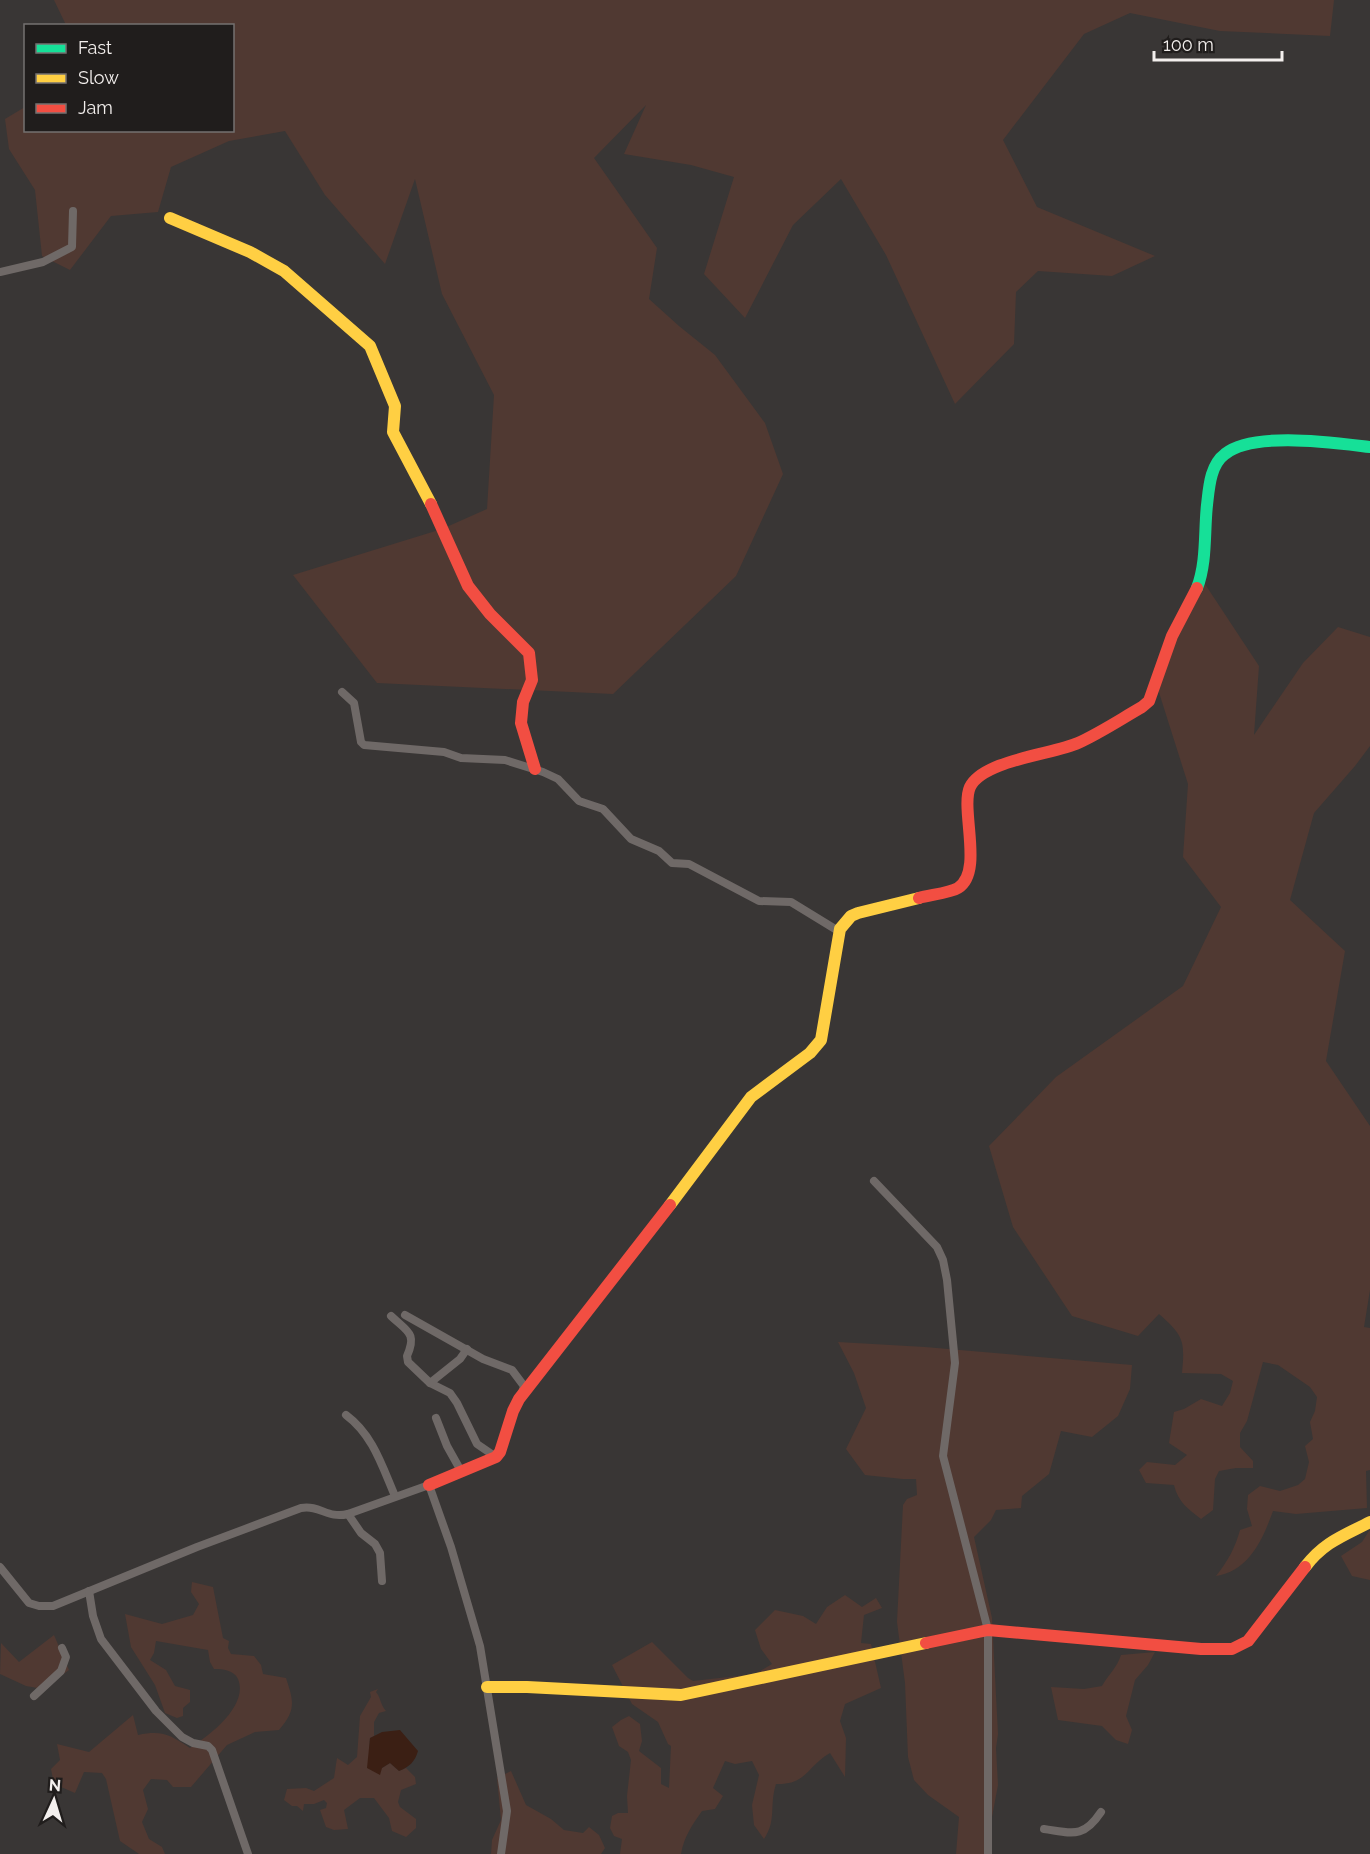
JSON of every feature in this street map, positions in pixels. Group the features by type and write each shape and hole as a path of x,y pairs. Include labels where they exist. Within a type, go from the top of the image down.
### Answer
{"street":[{"path":"0,272 43,262 72,248 72,211"},
{"path":"170,218 250,252 284,271 370,346 395,406 393,432 429,501 468,585 490,614 529,652 532,680 523,702 521,723 535,769"},
{"path":"519,1399 692,1179 751,1097 810,1053 821,1040 840,932 847,919 858,913 952,890 963,884 972,845 968,792 979,777 1030,755 1078,743 1149,701 1173,636 1201,578 1211,479 1221,456 1239,446 1264,442 1312,441 1370,447"},
{"path":"342,692 354,703 360,736 364,745 444,752 460,758 504,760 535,769 558,779 579,801 603,809 631,839 659,851 672,863 689,864 759,901 791,902 840,932"},
{"path":"874,1181 937,1246 943,1260 947,1280 956,1364 943,1456 988,1630 988,1854"},
{"path":"0,1567 29,1602 39,1606 53,1606 301,1508 310,1507 338,1516 348,1514 429,1485 496,1457 500,1452 524,1386 512,1370 483,1359 405,1315"},
{"path":"391,1316 412,1339 413,1345 407,1356 408,1362 430,1383 450,1394 457,1403 477,1444 496,1457"},
{"path":"430,1383 460,1359 467,1349"},
{"path":"346,1415 370,1440 395,1496"},
{"path":"436,1418 461,1472"},
{"path":"429,1485 451,1547 477,1636 507,1811 501,1854"},
{"path":"348,1514 361,1533 375,1544 380,1553 382,1581"},
{"path":"486,1687 681,1695 988,1630 1201,1649 1232,1649 1248,1641 1317,1552 1370,1522"},
{"path":"89,1591 93,1616 101,1639 156,1711 187,1740 208,1746 212,1750 248,1854"},
{"path":"34,1696 61,1671 66,1657 62,1648"},
{"path":"1044,1829 1073,1834 1085,1829 1101,1812"}],"shaded area":[{"path":"54,0 1334,0 1330,36 1220,31 1130,13 1084,34 1003,140 1037,207 1155,256 1112,276 1038,271 1016,292 1014,344 955,404 886,255 841,179 793,225 745,318 704,274 734,177 691,165 624,154 646,105 594,158 657,248 649,299 715,355 765,423 783,474 736,576 613,694 377,683 293,575 442,529 487,509 494,395 442,294 415,179 385,264 325,195 285,131 229,141 171,167 158,212 111,216 70,270 42,256 35,190 9,149 5,119 24,108 24,132 234,132 234,24 66,24"},
{"path":"1201,578 1259,666 1254,735 1303,663 1338,627 1370,637 1370,746 1314,813 1290,900 1345,951 1326,1061 1370,1126 1370,1290 1364,1327 1370,1328 1370,1470 1366,1471 1367,1508 1296,1514 1273,1511 1265,1532 1246,1561 1228,1573 1216,1576 1231,1554 1240,1530 1252,1526 1247,1509 1248,1495 1260,1486 1280,1491 1298,1485 1305,1479 1309,1462 1305,1446 1313,1439 1310,1422 1315,1411 1317,1397 1310,1387 1278,1365 1263,1362 1247,1421 1240,1433 1240,1447 1253,1461 1253,1468 1219,1471 1215,1479 1213,1510 1201,1519 1181,1501 1174,1485 1146,1483 1139,1470 1147,1462 1175,1465 1187,1455 1169,1443 1174,1412 1201,1399 1222,1406 1230,1393 1233,1381 1221,1374 1182,1373 1183,1346 1181,1340 1174,1328 1159,1314 1138,1336 1072,1316 1013,1227 989,1146 1056,1077 1183,986 1221,907 1183,857 1188,784 1156,683"},
{"path":"838,1342 925,1347 1132,1365 1130,1389 1118,1416 1092,1437 1061,1431 1049,1474 1022,1496 1021,1508 996,1510 991,1520 974,1537 992,1618 998,1734 996,1748 998,1785 985,1854 956,1854 959,1817 928,1795 914,1780 908,1757 905,1683 897,1622 903,1505 907,1499 917,1495 916,1479 865,1475 846,1449 866,1408 854,1373"},
{"path":"1369,1531 1370,1580 1352,1576 1341,1556 1362,1542"},
{"path":"192,1582 213,1587 223,1638 229,1641 228,1648 231,1654 254,1656 261,1665 263,1674 286,1678 292,1706 279,1730 255,1732 227,1745 191,1787 173,1787 167,1780 151,1779 143,1790 148,1809 142,1822 149,1839 162,1847 165,1854 139,1854 120,1841 106,1779 102,1773 84,1772 75,1793 54,1784 51,1769 60,1760 57,1744 89,1752 133,1715 138,1735 160,1733 190,1748 207,1736 233,1710 240,1689 238,1679 231,1672 214,1669 208,1650 156,1641 150,1660 166,1670 175,1686 190,1690 190,1702 183,1708 183,1716 177,1718 165,1713 155,1685 131,1647 125,1614 162,1624 193,1615 199,1604 191,1592"},
{"path":"845,1595 862,1607 876,1598 882,1608 864,1615 861,1643 871,1644 881,1688 845,1704 840,1721 846,1738 845,1777 830,1753 801,1778 776,1784 772,1819 764,1839 754,1825 752,1805 759,1775 752,1761 735,1764 725,1761 713,1788 723,1796 715,1809 702,1811 689,1831 681,1854 620,1854 622,1839 614,1836 610,1828 612,1816 618,1813 628,1813 627,1796 631,1760 628,1752 619,1746 612,1727 629,1716 640,1724 642,1741 639,1751 661,1768 661,1784 669,1788 671,1746 658,1722 632,1704 612,1665 652,1642 693,1681 755,1674 772,1664 761,1649 755,1630 775,1610 803,1616 816,1624 827,1607"},
{"path":"54,1635 69,1670 43,1689 26,1686 0,1674 1,1643 19,1662"},
{"path":"1155,1652 1148,1665 1135,1680 1126,1716 1132,1730 1128,1744 1116,1740 1102,1726 1058,1720 1051,1687 1084,1689 1102,1686 1121,1655"},
{"path":"378,1689 376,1692 386,1711 379,1713 374,1722 374,1736 370,1738 369,1750 382,1768 390,1763 399,1771 406,1768 415,1777 416,1784 401,1790 398,1802 400,1807 416,1819 416,1828 406,1837 392,1831 389,1818 374,1798 360,1798 344,1810 348,1829 334,1830 326,1827 320,1810 326,1808 327,1803 324,1800 314,1804 304,1804 303,1811 284,1800 287,1789 306,1788 314,1791 334,1778 337,1758 348,1765 357,1757 360,1716 371,1697 370,1692"},
{"path":"400,1730 418,1751 411,1764 399,1771 390,1763 382,1768 380,1775 367,1768 370,1738 382,1732"},
{"path":"511,1771 526,1805 551,1819 564,1830 583,1833 589,1827 599,1835 605,1848 601,1854 491,1854 492,1840 501,1820 497,1778"}],"traffic: fast":[{"path":"1197,588 1204,557 1210,484 1213,470 1225,454 1238,447 1274,441 1316,441 1370,447"}],"traffic: slow":[{"path":"170,218 250,252 284,271 370,346 395,406 393,432 431,504"},
{"path":"670,1205 751,1097 810,1053 821,1040 840,929 851,916 858,913 919,898"},
{"path":"1305,1567 1327,1545 1370,1522"},
{"path":"487,1687 681,1695 926,1643"}],"traffic: jam":[{"path":"431,504 468,586 490,614 529,653 532,680 523,702 521,723 535,769"},
{"path":"919,898 954,890 966,880 971,855 968,797 970,787 977,778 1004,764 1078,743 1149,701 1172,636 1197,588"},
{"path":"429,1485 496,1457 500,1452 519,1399 670,1205"},
{"path":"926,1643 988,1630 1201,1649 1232,1649 1248,1641 1305,1567"}]}
